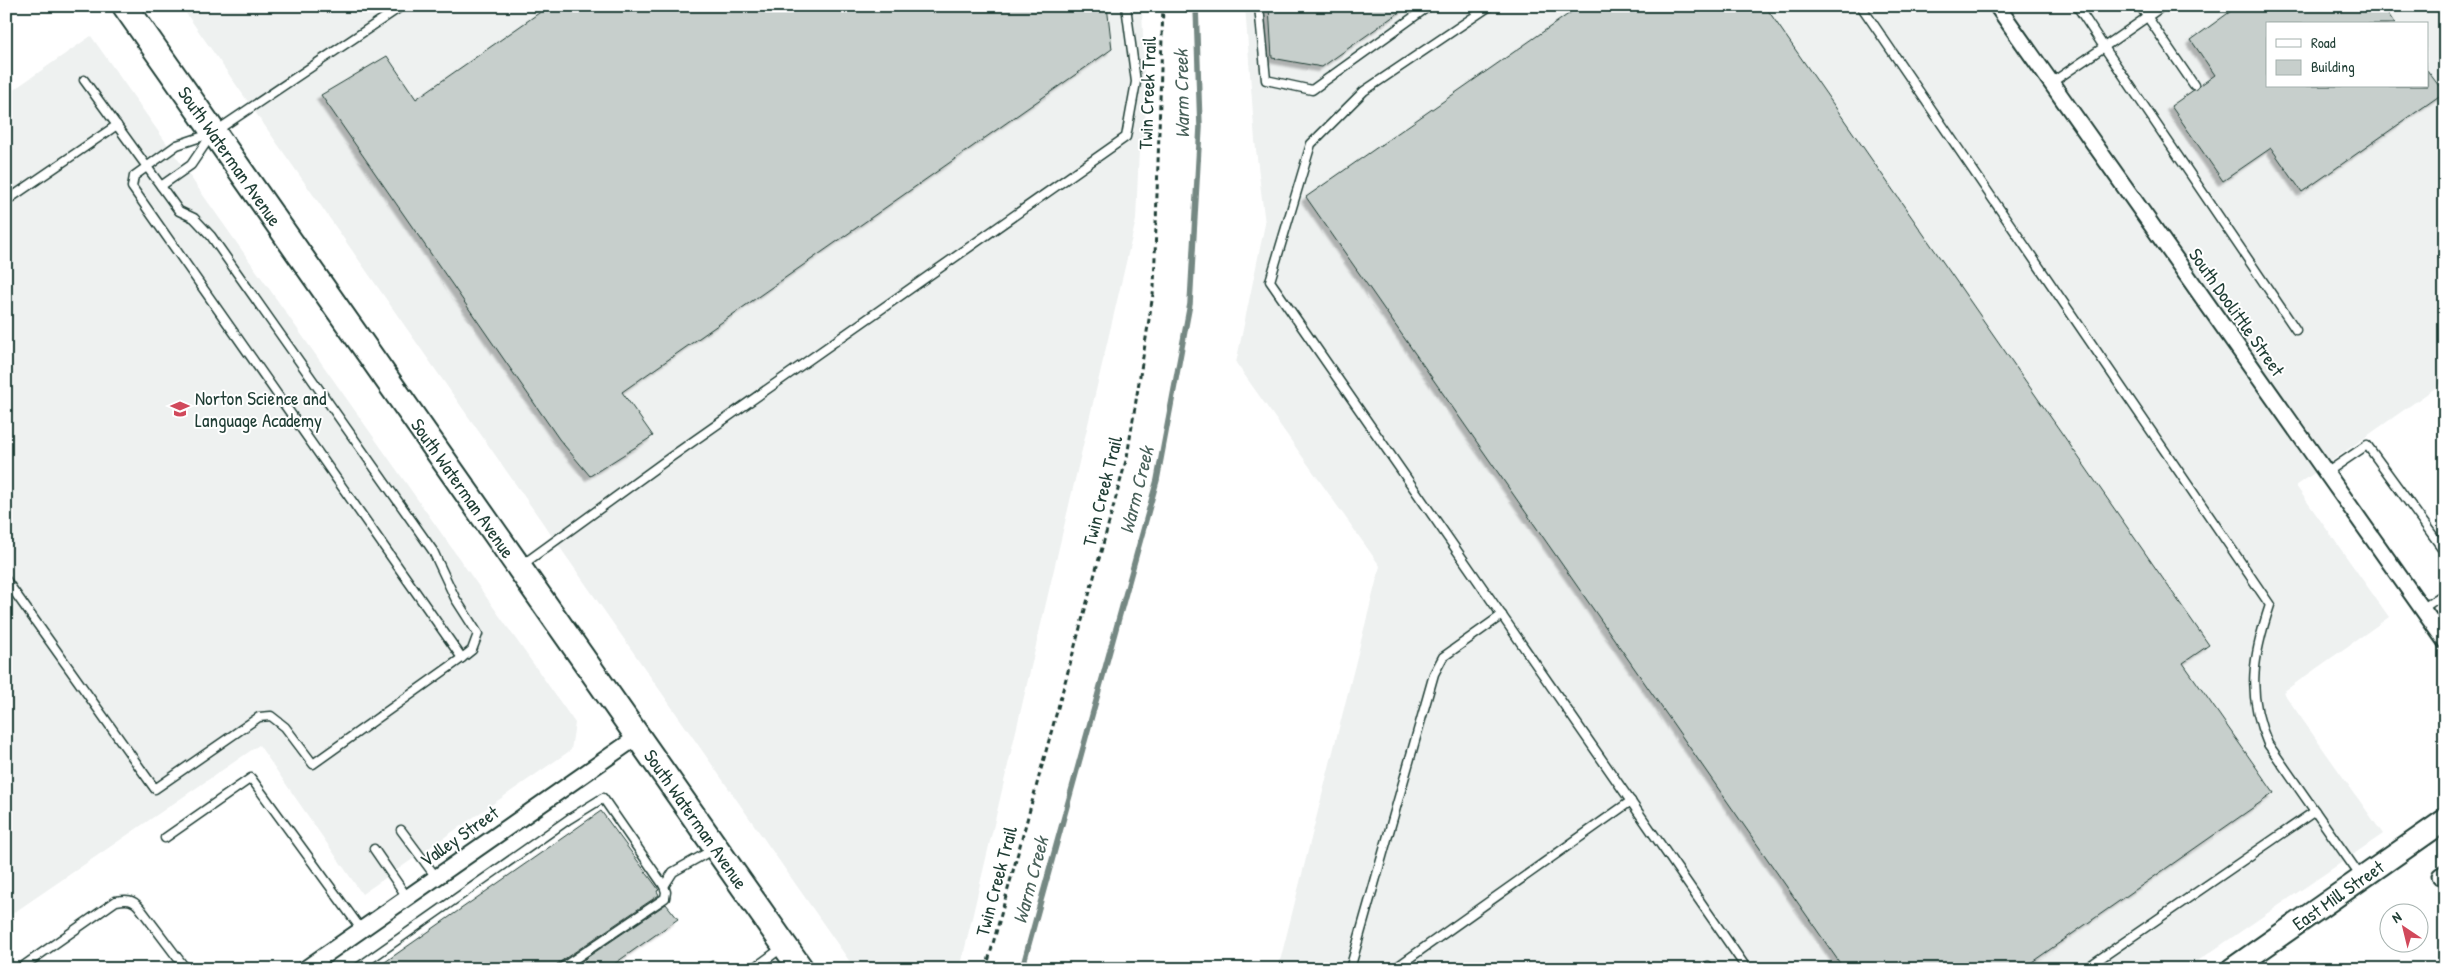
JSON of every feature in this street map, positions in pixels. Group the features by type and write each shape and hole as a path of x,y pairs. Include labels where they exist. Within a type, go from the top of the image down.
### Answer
{"main road":[{"name":"South Waterman Avenue","path":"125,6 801,969"},
{"name":"East Mill Street","path":"2232,969 2445,820"}],"street":[{"name":"South Doolittle Street","path":"1997,6 2445,641"},
{"name":"Valley Street","path":"305,969 637,737"}],"lane":[{"path":"402,6 213,133 176,145 134,176 132,187 462,658"},
{"path":"519,568 668,459 1126,137 1136,82 1126,6"},
{"path":"1259,6 1266,80 1312,90 1429,6"},
{"path":"1490,6 1364,91 1311,144 1270,281 1747,969"},
{"path":"1861,6 2270,605 2259,640 2253,692 2259,723 2268,744 2362,878"},
{"path":"2077,6 2296,330"},
{"path":"2140,6 2194,85"},
{"path":"2051,83 2163,6"},
{"path":"6,580 155,789 259,717 271,716 285,727 313,764 462,658 472,650 478,634 455,598 433,552 210,236 194,218 179,212 84,80"},
{"path":"6,201 116,125"},
{"path":"161,186 191,166 213,133"},
{"path":"2326,472 2367,445 2445,552"},
{"path":"2422,609 2445,593"},
{"path":"1350,969 1434,674 1443,657 1502,615"},
{"path":"165,838 250,778 361,929"},
{"path":"356,969 569,819 603,798 664,886 666,892 662,901 560,969"},
{"path":"1394,969 1631,802"},
{"path":"2086,969 2315,811"},
{"path":"401,830 436,877"},
{"path":"664,886 673,872 716,848"},
{"path":"374,850 408,897"},
{"path":"19,969 116,901 125,899 134,901 186,969"},
{"path":"752,969 785,946"},
{"path":"709,969 713,966 715,969"}],"path":[{"name":"Twin Creek Trail","path":"986,969 1127,457 1154,288 1163,6"}],"shaded area":[{"path":"181,6 1142,6 1146,134 1139,149 1136,220 960,969 855,969"},
{"path":"1245,6 2445,6 2445,381 2296,486 2389,617 2283,692 2383,834 2186,969 1278,969 1380,566 1236,363 1265,224 1255,141"},
{"name":"Norton Science and Language Academy","path":"91,36 575,723 571,750 362,894 259,745 6,918 6,95"}],"building":[{"path":"549,6 1107,6 1112,49 622,392 653,436 590,476 559,439 321,95 387,56 416,99"},
{"path":"1269,6 1408,6 1322,67 1272,58"},
{"path":"1580,6 1765,6 2209,645 2183,663 2274,793 2022,969 1844,969 1306,197"},
{"path":"2238,6 2383,6 2394,22 2266,22 2266,88 2428,88 2428,71 2439,86 2445,86 2445,92 2302,192 2271,148 2223,181 2171,106 2215,75 2191,40"},
{"path":"601,811 659,890 657,891 659,895 557,964 554,969 375,969"},
{"path":"666,904 678,919 607,969 570,969"}],"waterway":[{"name":"Warm Creek","path":"1022,969 1157,480 1190,304 1200,127 1196,6"}],"place":[{"name":"Norton Science and Language Academy","path":"180,409"}]}
